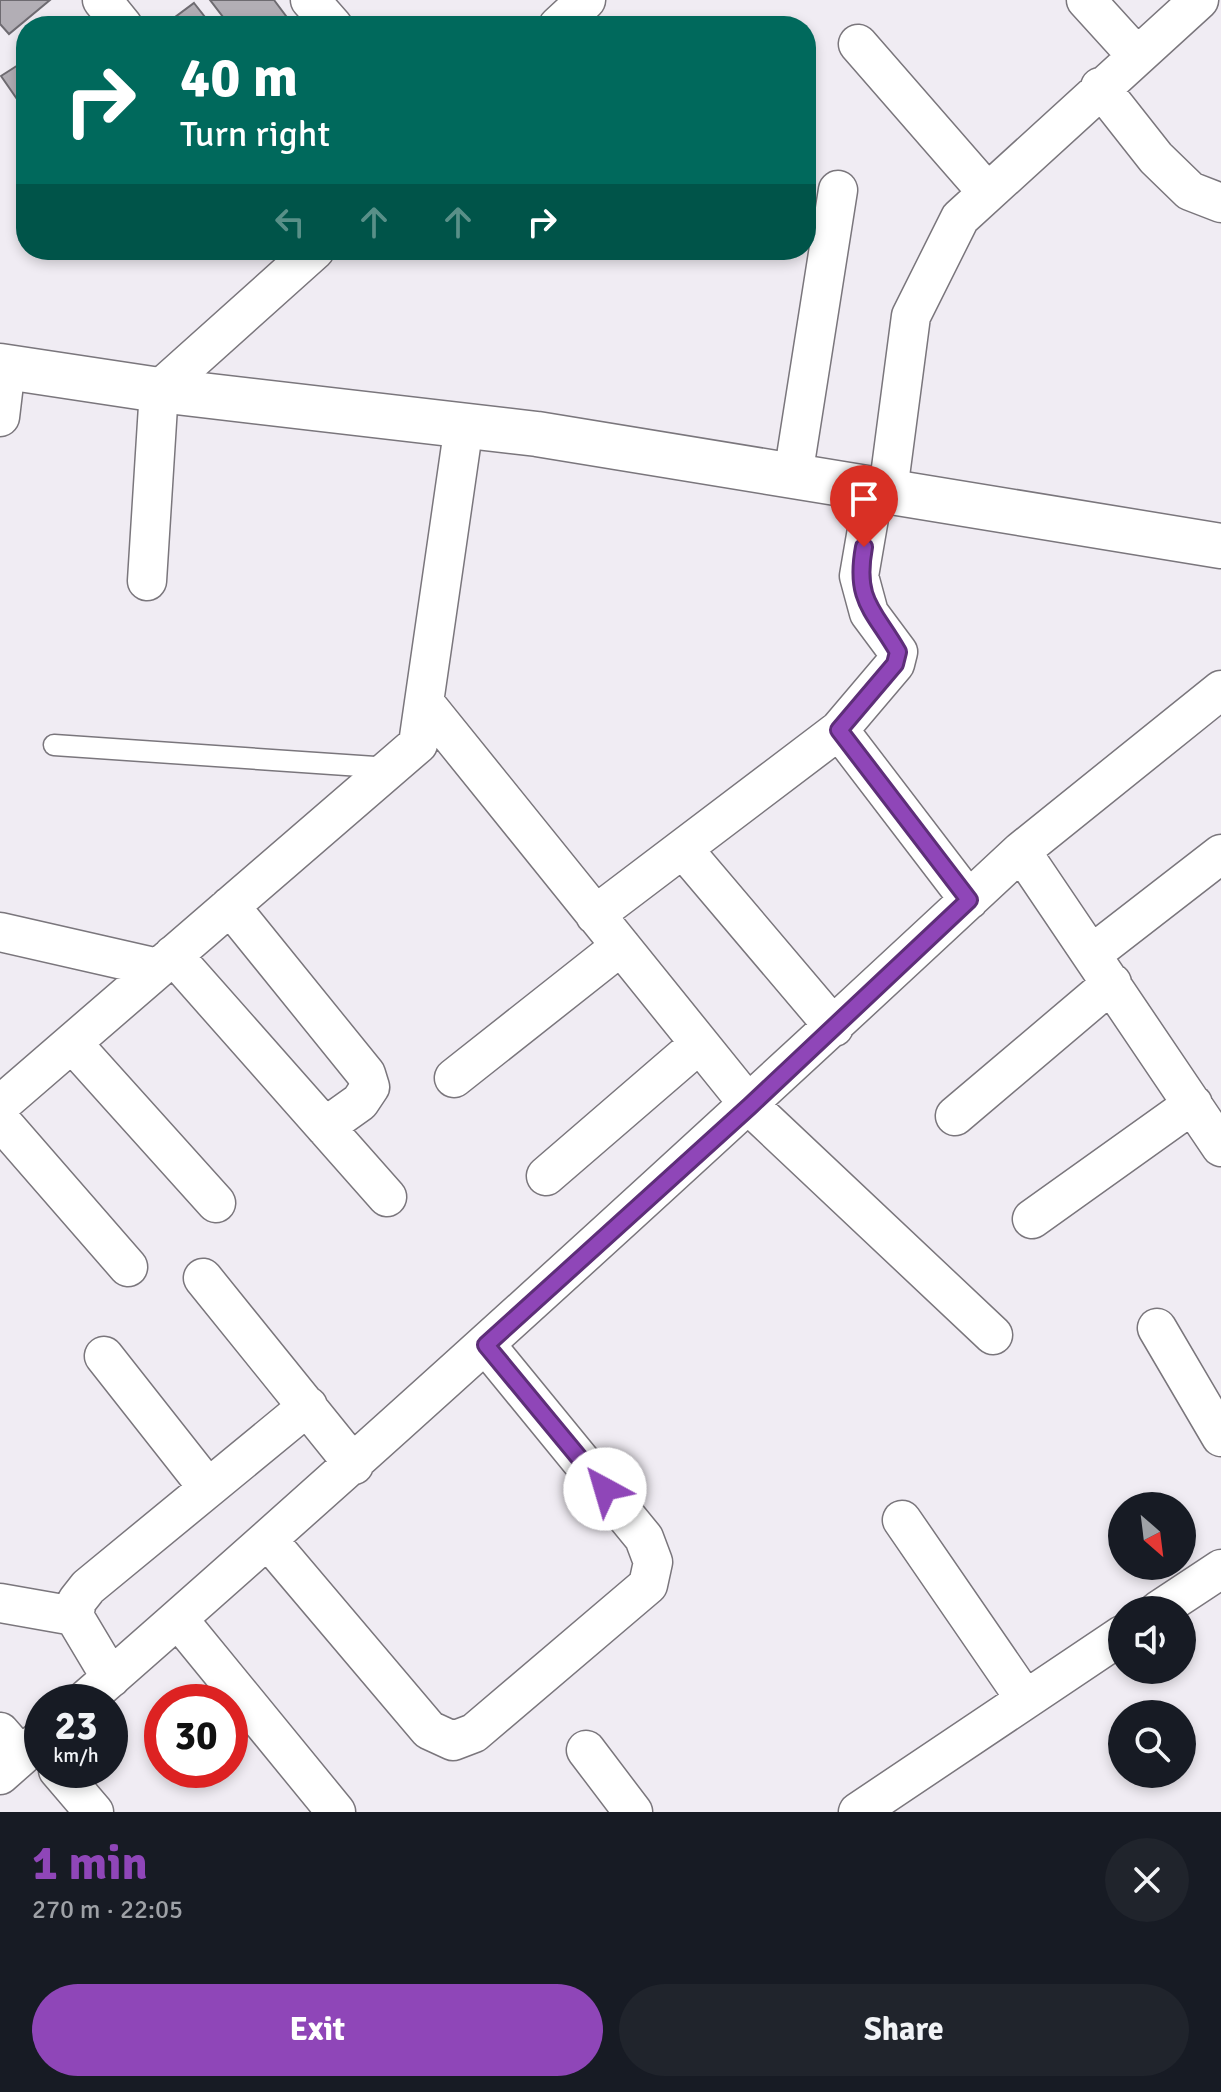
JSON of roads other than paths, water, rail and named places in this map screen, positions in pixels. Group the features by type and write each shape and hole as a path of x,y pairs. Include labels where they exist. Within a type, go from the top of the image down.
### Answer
{"main road":[{"path":"3,366 159,390 464,425 1221,546"}],"street":[{"path":"310,0 324,16"},
{"path":"569,16 586,0"},
{"path":"1086,0 1136,55"},
{"path":"595,915 839,730 895,664 898,652 869,613 859,576 881,490 911,316 960,218 1100,87 1199,0"},
{"path":"858,44 987,192"},
{"path":"1100,87 1156,158 1190,191 1221,203"},
{"path":"793,476 838,190"},
{"path":"147,581 159,390 304,260"},
{"path":"0,417 3,366"},
{"path":"8,1090 72,1043 418,744 464,425"},
{"path":"104,1684 354,1465 750,1106 1021,851 1221,690"},
{"path":"424,702 750,1106 993,1335"},
{"path":"839,730 969,900"},
{"path":"683,849 834,1027"},
{"path":"1021,851 1221,1147"},
{"path":"955,1116 1221,854"},
{"path":"230,906 366,1074 370,1087 360,1102 325,1127"},
{"path":"0,932 165,962 325,1127 387,1197"},
{"path":"454,1078 621,946"},
{"path":"72,1043 216,1203"},
{"path":"546,1176 699,1044"},
{"path":"1032,1219 1193,1104"},
{"path":"0,1120 128,1267"},
{"path":"203,1278 354,1465"},
{"path":"1157,1328 1221,1437"},
{"path":"268,1540 429,1730 453,1741 474,1733 648,1585 653,1562 644,1538 486,1345"},
{"path":"104,1356 208,1488"},
{"path":"95,1684 74,1616 77,1601 88,1587 308,1406"},
{"path":"902,1520 1025,1699"},
{"path":"1180,1596 1221,1569"},
{"path":"0,1603 74,1616"},
{"path":"178,1619 336,1812"},
{"path":"858,1812 1108,1644"},
{"path":"586,1750 633,1812"},
{"path":"68,1788 94,1812"}],"lane":[{"path":"54,745 390,768"}]}
